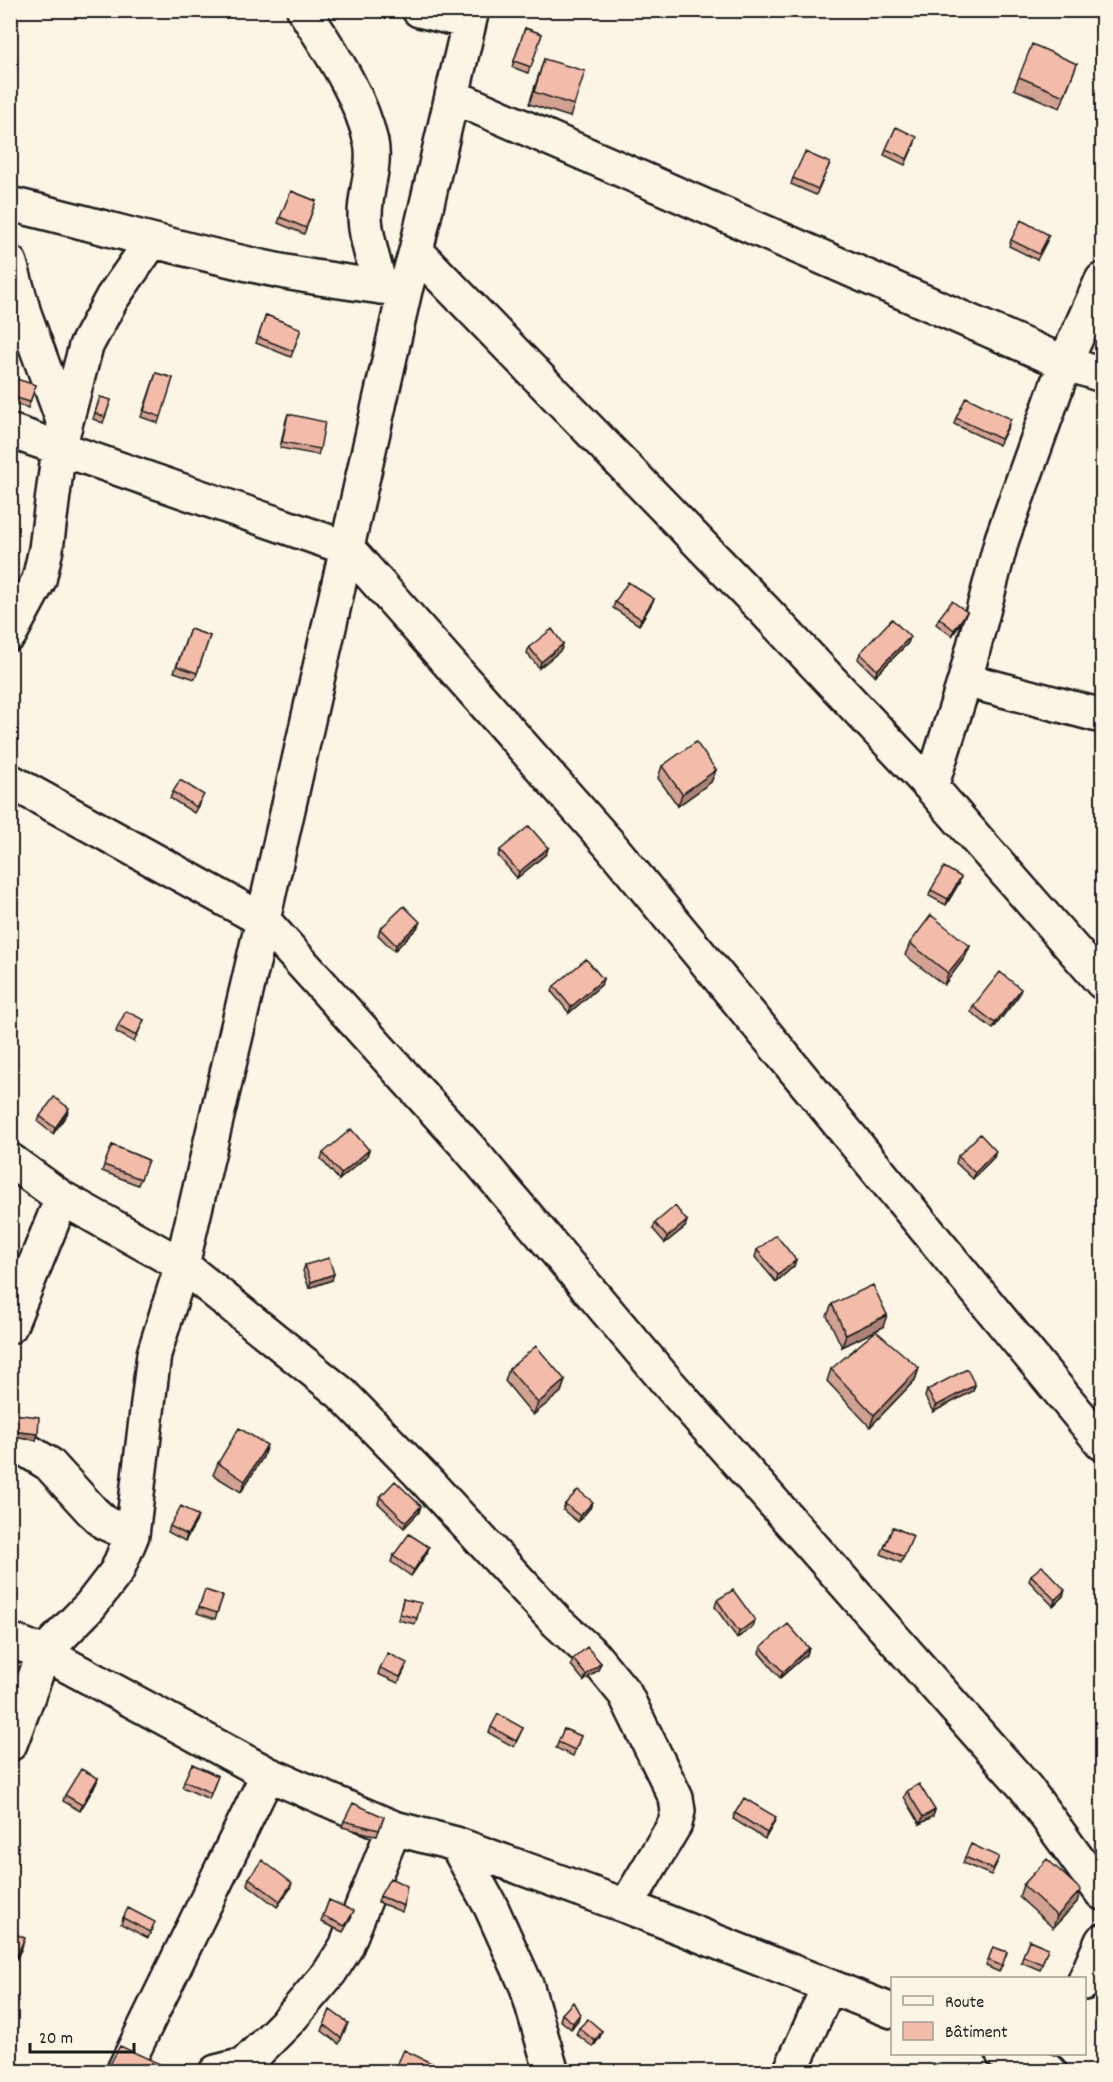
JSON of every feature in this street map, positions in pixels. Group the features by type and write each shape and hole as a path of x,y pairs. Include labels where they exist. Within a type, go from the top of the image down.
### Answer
{"street":[{"path":"304,10 343,72 371,140 372,153 365,216 393,289"},
{"path":"10,1744 44,1653 90,1606 117,1571 132,1535 154,1354 182,1265 347,548 393,289 416,251 470,16 419,10"},
{"path":"452,96 1065,363 1102,375"},
{"path":"10,204 292,273 393,289"},
{"path":"10,634 39,580 46,549 62,437 86,346 112,298 153,240"},
{"path":"416,251 774,620 931,787 1102,982"},
{"path":"10,263 62,437"},
{"path":"931,787 965,681 1002,539 1065,363 1102,280"},
{"path":"10,431 62,437 347,548 610,845 1102,1443"},
{"path":"965,681 1102,716"},
{"path":"10,781 262,920 468,1147 668,1383 1026,1788 1102,1893"},
{"path":"10,1160 62,1198 182,1265 341,1393 419,1473 557,1622 593,1655 625,1694 676,1798 678,1811 675,1824 626,1906"},
{"path":"10,1326 62,1198"},
{"path":"10,1440 49,1464 105,1523 132,1535"},
{"path":"10,1640 44,1653 268,1774 394,1828 456,1844 626,1906 891,2011"},
{"path":"125,2071 268,1774"},
{"path":"216,2072 244,2065 289,2020 330,1972 349,1938 394,1828"},
{"path":"456,1844 491,1907 527,1987 550,2072"},
{"path":"790,2072 829,1986"},
{"path":"1006,2055 1049,2071 1056,2055"}],"building":[{"path":"525,28 542,34 531,67 514,61"},
{"path":"1032,44 1077,64 1064,96 1019,77"},
{"path":"544,59 585,71 574,105 534,92"},
{"path":"896,127 917,137 907,159 886,149"},
{"path":"805,152 830,163 818,189 793,178"},
{"path":"291,191 316,201 306,228 280,217"},
{"path":"1021,220 1049,235 1039,254 1011,240"},
{"path":"266,315 301,329 293,351 258,337"},
{"path":"156,373 173,378 161,417 144,411"},
{"path":"13,378 36,385 30,402 10,396"},
{"path":"100,397 111,400 105,417 95,413"},
{"path":"966,397 1011,419 1001,439 956,418"},
{"path":"288,414 325,422 320,449 282,442"},
{"path":"628,582 654,599 641,619 615,602"},
{"path":"952,601 967,612 954,630 939,618"},
{"path":"892,619 910,637 877,670 860,653"},
{"path":"190,629 210,636 197,673 177,666"},
{"path":"552,629 563,644 541,662 529,647"},
{"path":"696,742 716,770 682,794 662,766"},
{"path":"180,780 204,795 196,807 173,792"},
{"path":"529,826 548,848 519,872 500,850"},
{"path":"944,867 961,877 948,899 931,890"},
{"path":"404,906 420,922 396,945 380,929"},
{"path":"931,915 970,946 948,973 910,943"},
{"path":"586,959 603,979 571,1007 554,986"},
{"path":"1000,972 1021,989 995,1023 973,1006"},
{"path":"126,1011 144,1020 136,1036 118,1026"},
{"path":"54,1097 69,1108 55,1128 40,1116"},
{"path":"351,1129 369,1150 341,1174 323,1153"},
{"path":"980,1134 996,1151 975,1173 958,1156"},
{"path":"112,1145 148,1160 141,1179 104,1165"},
{"path":"675,1206 687,1221 667,1237 655,1223"},
{"path":"776,1235 796,1260 778,1275 757,1250"},
{"path":"329,1258 334,1274 311,1282 305,1265"},
{"path":"873,1285 887,1315 846,1335 832,1304"},
{"path":"876,1331 919,1368 874,1415 831,1369"},
{"path":"536,1346 565,1380 538,1403 509,1369"},
{"path":"967,1369 975,1385 936,1406 927,1390"},
{"path":"14,1414 39,1417 38,1434 12,1431"},
{"path":"239,1428 267,1445 245,1481 218,1463"},
{"path":"395,1481 421,1506 406,1522 380,1497"},
{"path":"578,1490 593,1502 580,1516 565,1504"},
{"path":"181,1506 198,1516 187,1535 170,1526"},
{"path":"893,1527 913,1536 904,1557 884,1548"},
{"path":"409,1534 429,1547 414,1570 393,1556"},
{"path":"1042,1566 1065,1590 1055,1600 1031,1575"},
{"path":"205,1590 223,1596 217,1613 199,1607"},
{"path":"733,1590 755,1620 739,1632 717,1600"},
{"path":"403,1599 421,1603 417,1618 400,1614"},
{"path":"788,1624 809,1648 783,1672 761,1647"},
{"path":"587,1647 601,1663 586,1675 573,1659"},
{"path":"388,1653 407,1663 400,1677 380,1668"},
{"path":"498,1714 523,1728 516,1741 491,1727"},
{"path":"564,1729 581,1736 575,1750 558,1742"},
{"path":"192,1764 218,1776 211,1793 184,1781"},
{"path":"81,1769 98,1778 82,1805 65,1795"},
{"path":"919,1784 935,1810 923,1817 907,1791"},
{"path":"744,1798 776,1817 767,1833 735,1813"},
{"path":"353,1803 384,1817 379,1830 344,1821"},
{"path":"971,1844 999,1857 993,1869 965,1857"},
{"path":"1047,1859 1081,1890 1057,1916 1023,1885"},
{"path":"262,1860 292,1883 280,1901 249,1878"},
{"path":"390,1878 407,1886 404,1906 380,1896"},
{"path":"329,1900 354,1911 345,1926 323,1916"},
{"path":"128,1908 155,1922 150,1932 123,1918"},
{"path":"10,1931 25,1938 10,1969"},
{"path":"1029,1940 1048,1948 1042,1964 1023,1956"},
{"path":"993,1947 1007,1952 1002,1966 988,1960"},
{"path":"573,2002 580,2014 573,2023 562,2014"},
{"path":"330,2010 348,2023 341,2038 324,2025"},
{"path":"588,2019 602,2031 595,2041 579,2028"},
{"path":"120,2046 160,2064 156,2072 111,2072 108,2068"},
{"path":"404,2050 450,2072 394,2072"}]}
